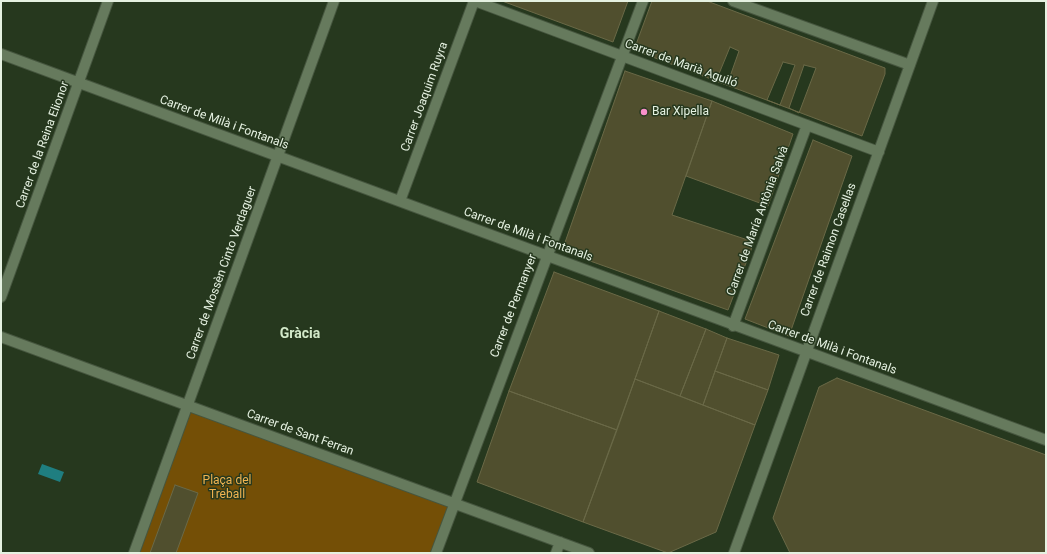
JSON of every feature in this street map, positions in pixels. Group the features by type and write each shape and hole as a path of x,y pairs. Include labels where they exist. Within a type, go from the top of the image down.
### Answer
{"street":[{"name":"Carrer de la Reina Elionor","path":"1,297 108,1"},
{"name":"Carrer de Mossèn Cinto Verdaguer","path":"134,553 334,1"},
{"name":"Carrer de Marià Aguiló","path":"474,1 879,152"},
{"name":"Carrer Joaquim Ruyra","path":"400,201 474,1"},
{"name":"Carrer de Permanyer","path":"436,553 643,1"},
{"path":"733,1 910,65"},
{"name":"Carrer de Raimon Casellas","path":"734,553 933,1"},
{"name":"Carrer de Milà i Fontanals","path":"1,54 733,326 1046,440"},
{"name":"Carrer de María Antònia Salvà","path":"733,326 807,125"},
{"name":"Carrer de Sant Ferran","path":"1,337 589,553"},
{"path":"556,553 560,542"}],"green space":[{"name":"Plaça del Treball","path":"188,405 454,504 436,553 134,553"}],"water":[{"path":"42,464 64,472 60,482 38,474"}],"building":[{"path":"502,1 628,1 613,42"},
{"path":"652,1 707,1 885,68 885,74 862,136 634,50"},
{"path":"730,47 739,51 727,85 716,81"},
{"path":"783,62 795,65 780,105 767,100"},
{"path":"804,65 816,68 799,113 789,108"},
{"path":"625,71 712,101 672,215 754,242 728,310 562,251"},
{"path":"712,101 793,134 768,206 686,176"},
{"path":"813,140 852,156 789,336 745,319"},
{"path":"554,272 659,311 617,430 509,391"},
{"path":"659,311 706,329 680,396 635,379"},
{"path":"706,329 727,338 703,405 680,396"},
{"path":"727,338 779,355 768,390 715,371"},
{"path":"715,371 768,390 755,425 703,405"},
{"path":"837,378 1046,455 1046,553 790,553 773,518 819,387"},
{"path":"635,379 755,425 716,532 668,553 583,522"},
{"path":"509,391 617,430 583,522 477,482"},
{"path":"175,485 198,493 176,553 150,553"}],"place":[{"name":"Bar Xipella","path":"644,112"}],"district":[{"name":"Gràcia","path":"300,334"}]}
